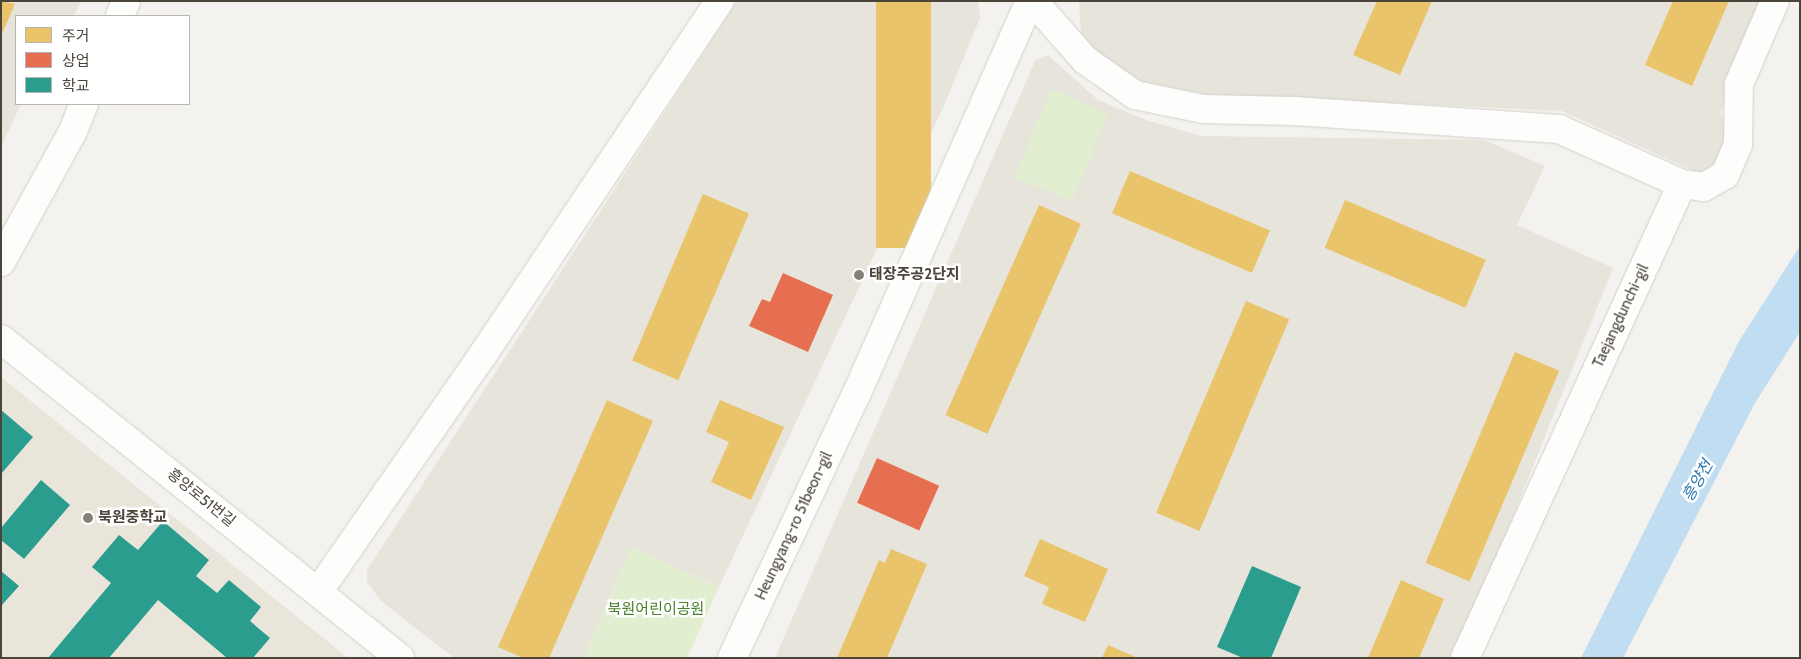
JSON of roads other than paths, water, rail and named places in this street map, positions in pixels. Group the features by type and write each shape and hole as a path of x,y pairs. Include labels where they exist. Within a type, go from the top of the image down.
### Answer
{"street":[{"path":"120,15 126,1"},
{"path":"318,592 484,353 720,1"},
{"path":"1031,1 1085,60 1135,95 1203,109 1294,111 1559,129 1682,184 1704,187 1726,175 1738,145 1739,84 1775,1"},
{"name":"Heungyang-ro 51beon-gil","path":"732,658 856,395 1031,1"},
{"path":"1,262 73,131 84,105"},
{"name":"Taejangdunchi-gil","path":"1465,658 1682,184"},
{"name":"흥양로51번길","path":"1,339 400,658"}],"water":[{"name":"흥양천","path":"1800,246 1800,332 1755,403 1623,658 1581,658 1739,341"}],"place":[{"name":"태장주공2단지","path":"859,275"},
{"name":"북원중학교","path":"88,518"}],"park label":[{"name":"북원어린이공원","path":"656,610"}]}
